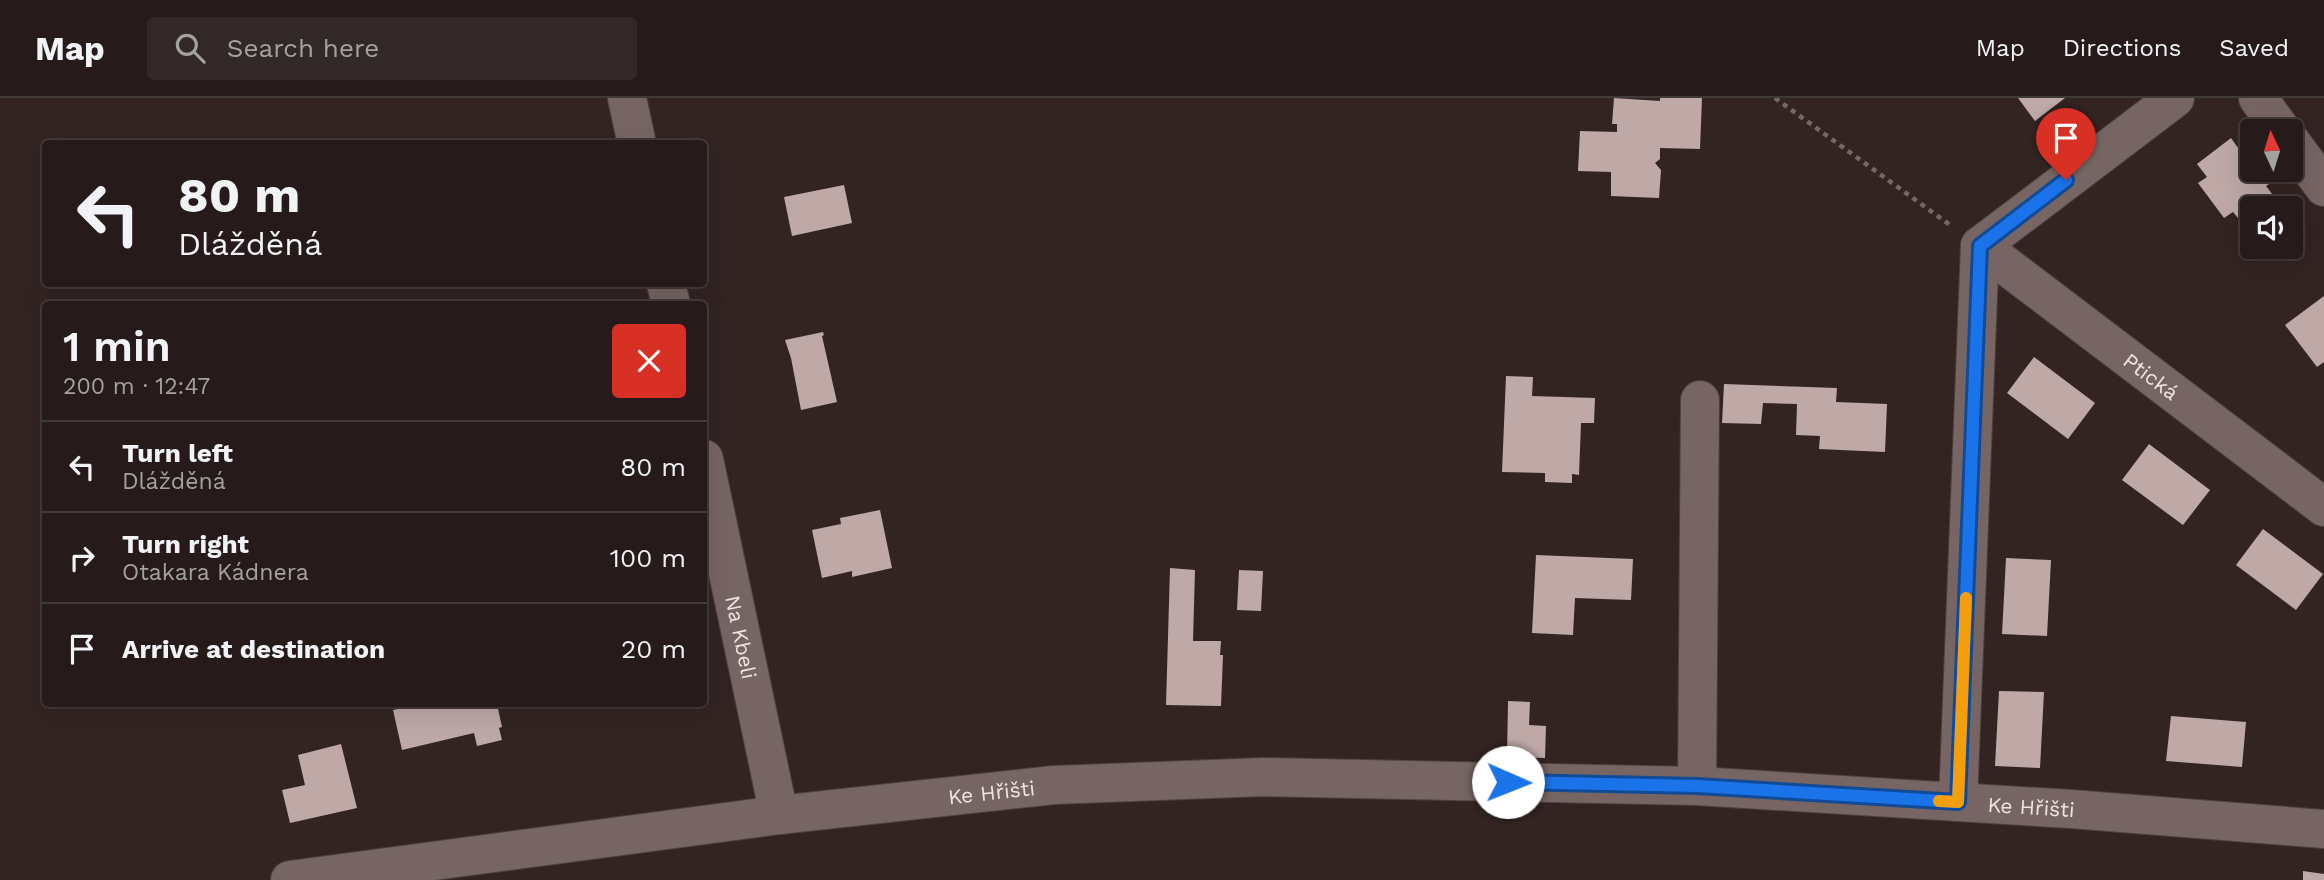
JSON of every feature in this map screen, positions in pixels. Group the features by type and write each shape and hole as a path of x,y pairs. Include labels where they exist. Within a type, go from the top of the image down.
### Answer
{"street":[{"path":"627,98 636,140"},
{"path":"1958,802 1980,246 2175,98"},
{"path":"2258,98 2274,119"},
{"path":"2303,158 2324,187"},
{"name":"Ptická","path":"1980,246 2324,507"},
{"path":"1697,786 1700,400"},
{"name":"Na Kbeli","path":"707,473 779,815"},
{"name":"Ke Hřišti","path":"290,880 779,815 1054,785 1264,777 1697,786 2071,809 2324,829"}],"path":[{"path":"1775,98 1980,246"}],"building":[{"path":"1614,98 1660,101 1660,98 1702,98 1700,149 1660,148 1660,159 1655,163 1661,170 1659,198 1611,196 1611,172 1578,171 1580,131 1617,132 1617,124 1612,124"},
{"path":"2018,98 2065,98 2035,121"},
{"path":"2231,138 2240,151 2240,182 2272,182 2266,186 2274,196 2240,196 2240,220 2233,212 2224,218 2198,183 2207,177 2197,164"},
{"path":"844,185 852,223 792,236 784,197"},
{"path":"2324,296 2324,362 2317,367 2285,325"},
{"path":"823,332 837,402 801,410 785,340"},
{"path":"2034,357 2095,403 2068,439 2007,393"},
{"path":"1506,376 1533,377 1532,396 1595,398 1594,423 1581,423 1579,475 1572,474 1572,483 1545,482 1545,473 1502,472"},
{"path":"1724,384 1837,388 1836,402 1887,404 1885,452 1819,449 1820,436 1796,435 1797,404 1763,403 1761,424 1722,423"},
{"path":"2149,444 2210,490 2183,525 2122,480"},
{"path":"880,510 892,568 852,577 852,571 822,578 812,530 841,524 840,518"},
{"path":"2263,529 2323,574 2296,610 2236,565"},
{"path":"1536,555 1633,559 1631,600 1575,598 1573,635 1532,633"},
{"path":"2006,558 2051,560 2047,636 2002,634"},
{"path":"1170,568 1195,570 1193,641 1221,641 1221,706 1166,705"},
{"path":"1239,570 1263,571 1261,611 1237,610"},
{"path":"1999,691 2044,692 2040,768 1995,766"},
{"path":"1508,701 1530,702 1529,725 1546,726 1545,758 1507,757"},
{"path":"408,707 498,707 502,740 477,746 474,733 402,750 393,710"},
{"path":"2171,716 2246,722 2242,767 2166,761"},
{"path":"341,744 357,808 290,823 282,790 305,785 298,755"},
{"path":"2303,871 2324,874 2324,880 2303,880"}],"slow traffic":[{"path":"1939,801 1958,802 1966,598"}],"route":[{"path":"1508,782 1697,786 1958,802 1980,246 2066,180"}]}
